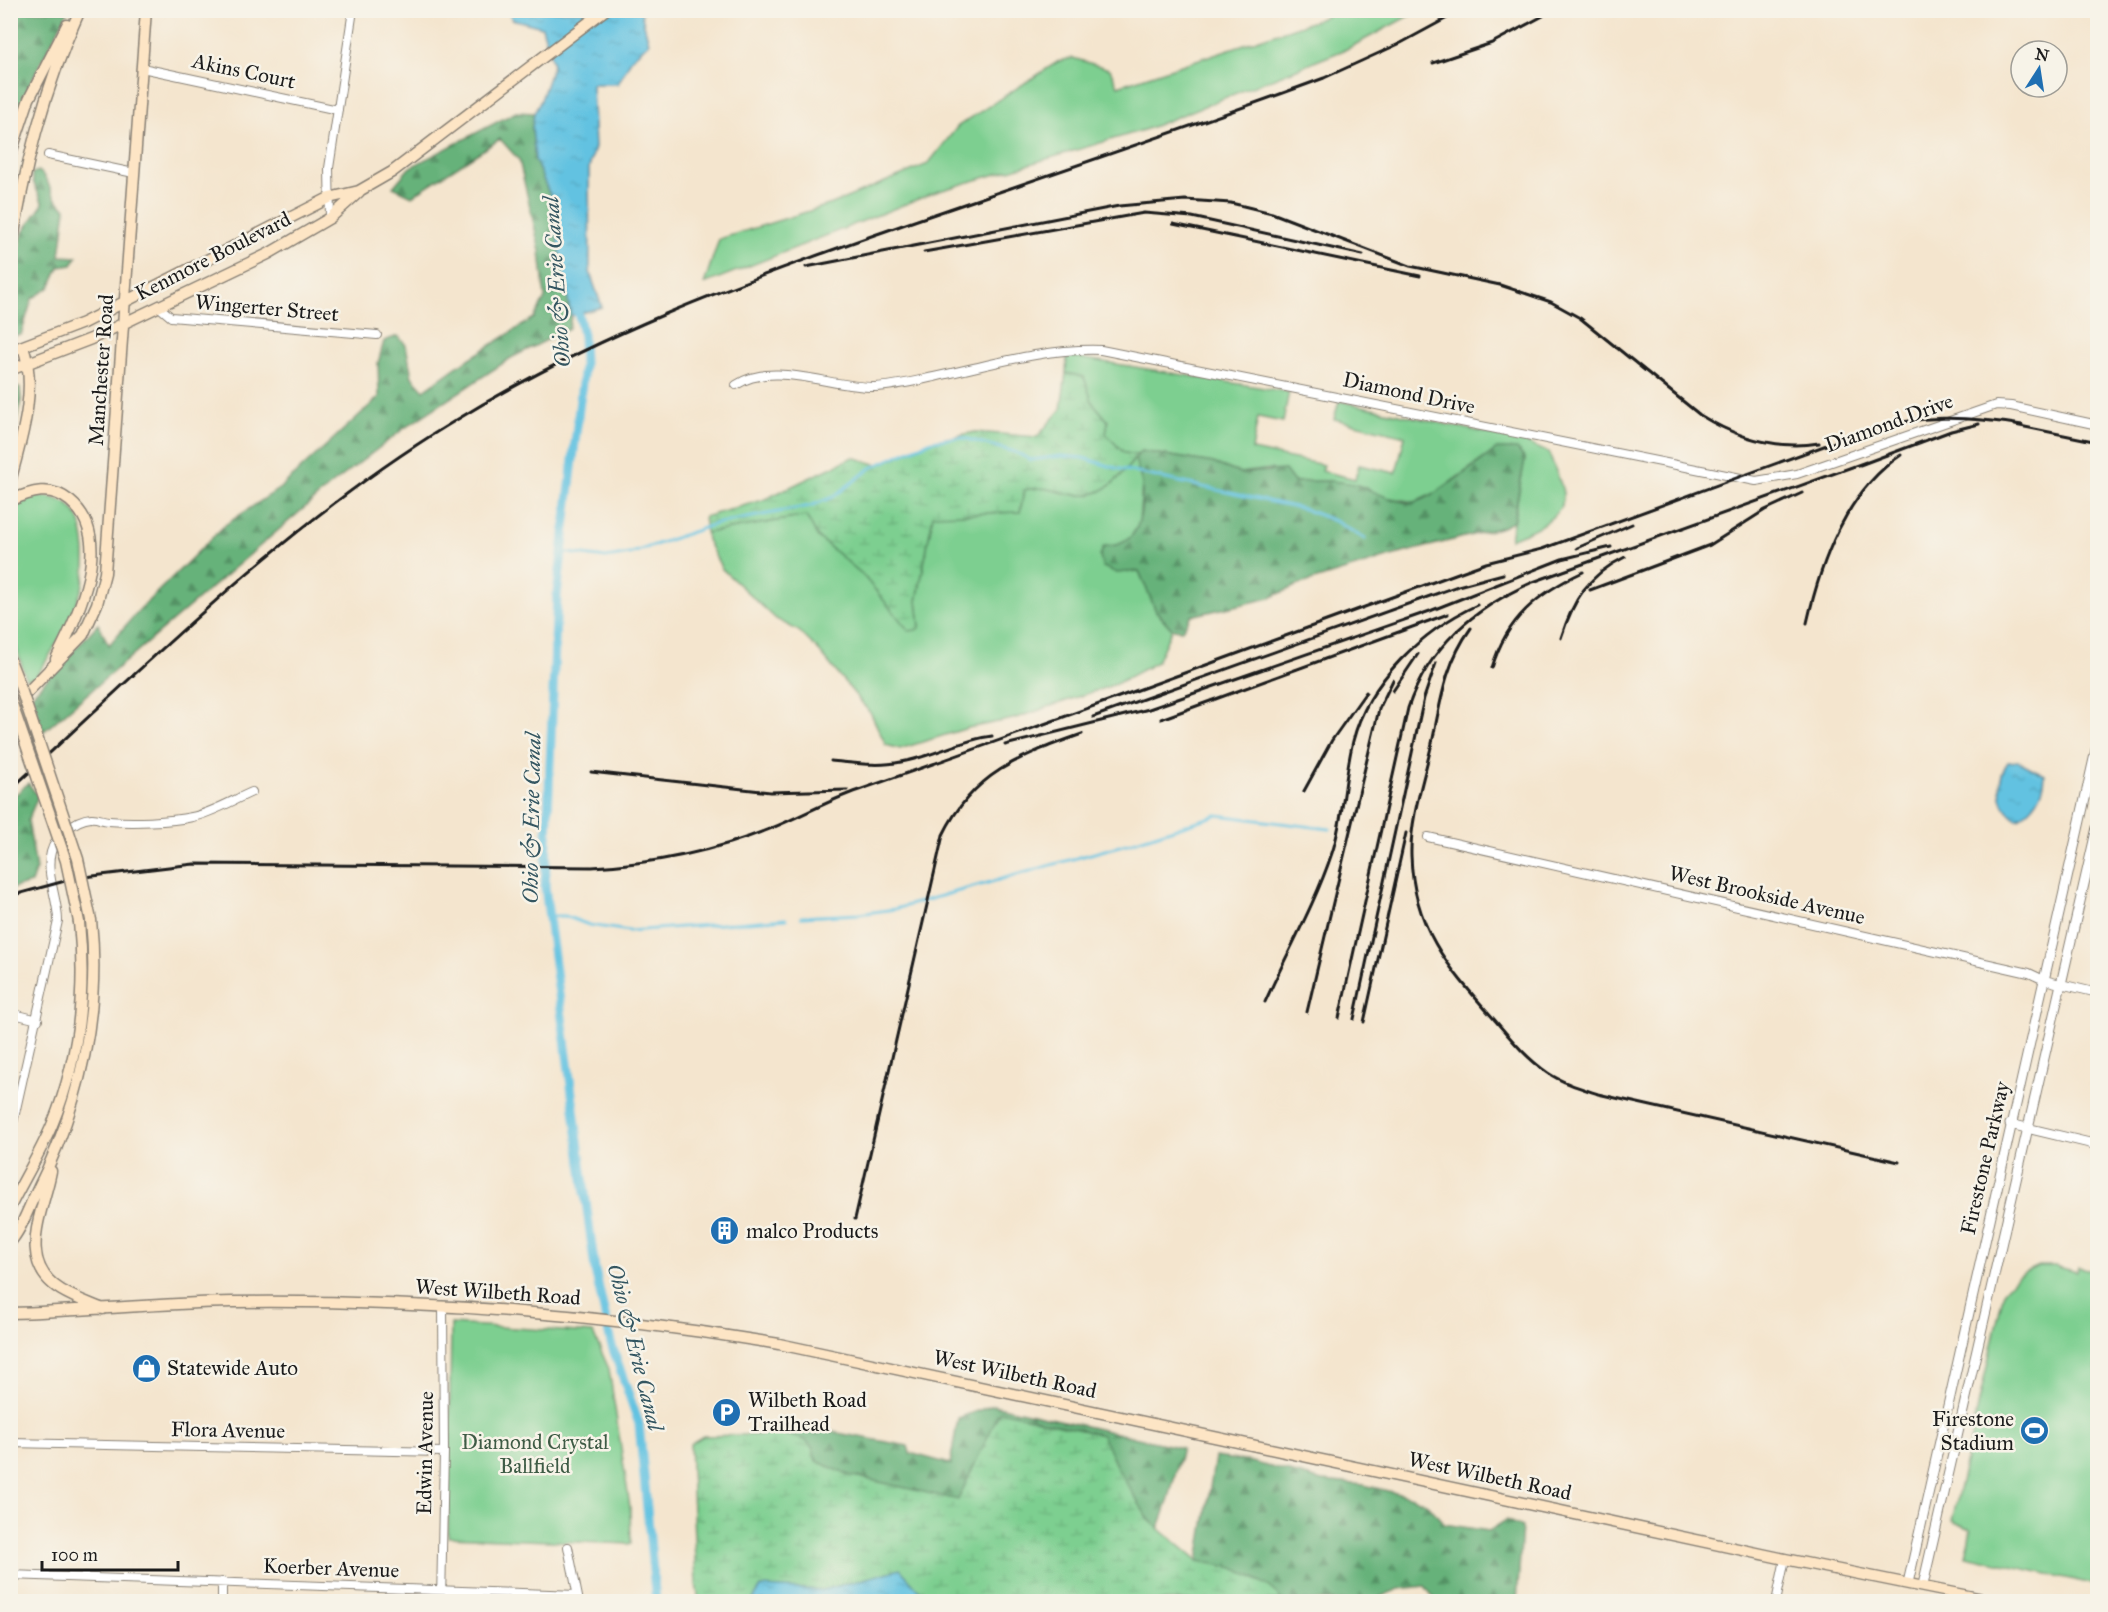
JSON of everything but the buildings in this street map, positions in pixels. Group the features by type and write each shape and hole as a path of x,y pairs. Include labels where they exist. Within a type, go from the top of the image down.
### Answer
{"main road":[{"path":"11,150 26,107 43,69 65,27 79,10"},
{"path":"10,259 24,175 35,130 53,71 79,10"},
{"name":"Manchester Road","path":"13,703 51,670 83,635 97,604 105,573 146,10"},
{"name":"Kenmore Boulevard","path":"10,370 30,365 123,324 268,254 330,218 359,191 392,172 605,10"},
{"name":"Kenmore Boulevard","path":"10,351 83,323 329,198 359,191"},
{"path":"10,482 26,414 30,365 23,347"},
{"path":"10,501 36,491 58,492 81,510 89,531 90,559 86,591 76,620 51,670"},
{"path":"10,660 78,859 91,920 94,985 88,1043 71,1109 53,1158 36,1229 35,1252 38,1263 47,1278 57,1287 106,1310"},
{"path":"10,1207 51,1126 73,1057 82,992 79,922 66,861 13,703"},
{"path":"10,1242 53,1158"},
{"name":"West Wilbeth Road","path":"10,1313 230,1302 443,1306 634,1322 779,1344 1785,1559 1923,1586 1955,1597 1998,1602"}],"street":[{"path":"330,218 329,168 353,10"},
{"path":"468,10 482,12"},
{"name":"Akins Court","path":"142,68 338,110"},
{"path":"48,155 134,173"},
{"name":"Wingerter Street","path":"158,306 171,317 377,335"},
{"name":"Diamond Drive","path":"736,385 751,376 765,374 845,386 891,386 1034,354 1101,350 1756,481 1797,474 1987,407 2011,406 2097,425"},
{"name":"Firestone Parkway","path":"1908,1583 2097,744"},
{"path":"10,1136 38,1020 58,921 57,900 50,863 51,850 58,838 74,825 93,817 108,821 193,817 252,792"},
{"name":"Firestone Parkway","path":"1923,1586 2097,823"},
{"name":"West Brookside Avenue","path":"1428,837 2029,973 2044,980 2097,993"},
{"path":"10,1013 38,1020"},
{"path":"2010,1124 2097,1145"},
{"name":"Edwin Avenue","path":"441,1602 444,1452 443,1306"},
{"name":"Flora Avenue","path":"10,1443 444,1452"},
{"path":"568,1547 578,1598"},
{"path":"1776,1602 1785,1559"},
{"name":"Koerber Avenue","path":"10,1575 441,1590 578,1598"},
{"path":"222,1582 222,1602"}],"green space":[{"path":"1338,10 1418,11 1349,48 1147,129 936,192 704,284 719,239 832,204 928,164 958,126 1059,61 1073,58 1110,69 1118,86 1317,20"},
{"path":"14,11 68,11 29,86 11,133 10,20"},
{"path":"516,112 534,113 532,128 535,160 550,195 571,316 569,329 511,358 406,427 331,485 43,732 32,695 98,624 109,645 139,610 225,525 280,488 379,397 378,363 384,341 398,336 406,345 412,377 424,390 534,318 545,298 540,251 519,160 500,139 412,196 393,187 409,168"},
{"path":"39,171 56,199 66,208 60,256 77,257 72,265 59,267 50,287 32,299 21,335 11,336 16,267 23,232 43,204 32,173"},
{"path":"1067,356 1289,392 1283,422 1258,417 1252,450 1324,465 1322,471 1355,479 1359,465 1396,473 1405,436 1334,419 1339,401 1523,441 1549,453 1562,488 1563,502 1553,517 1545,523 1510,539 1525,459 1497,449 1435,493 1415,502 1378,496 1363,487 1329,481 1294,482 1271,469 1239,473 1213,463 1141,451 1137,455 1124,453 1106,434 1108,421 1092,402 1084,378 1066,373"},
{"path":"1066,373 1084,377 1092,402 1108,421 1106,434 1124,453 1137,455 1115,481 1098,492 1088,495 1035,488 1024,490 1020,512 933,515 917,601 920,627 916,630 909,631 862,574 818,537 806,516 706,533 704,517 763,500 853,457 878,465 932,441 975,432 1037,437 1061,409"},
{"path":"11,386 20,388 21,400 11,451"},
{"path":"1497,449 1517,449 1525,459 1513,521 1503,527 1391,556 1298,585 1270,598 1191,616 1182,630 1172,629 1156,611 1139,571 1117,573 1103,567 1100,556 1104,546 1116,545 1125,541 1132,535 1140,518 1142,485 1135,458 1141,451 1213,463 1239,473 1285,470 1294,482 1329,481 1355,484 1396,500 1416,502 1457,479"},
{"path":"1135,458 1142,484 1139,523 1130,539 1118,546 1139,571 1156,611 1172,629 1157,662 1116,684 1013,719 968,728 900,749 886,745 871,714 819,651 799,631 776,619 722,569 707,540 706,533 806,516 818,537 862,574 909,630 920,627 917,601 933,514 1020,512 1024,490 1038,486 1074,495 1131,464"},
{"path":"39,496 61,501 75,512 84,540 85,574 78,600 55,646 35,678 26,679 11,630 10,512 23,500"},
{"path":"28,783 38,796 28,820 36,869 31,883 11,889 11,799"},
{"name":"Firestone Stadium","path":"2038,1266 2055,1266 2077,1272 2078,1267 2097,1271 2097,1585 1966,1556 1971,1529 1952,1521 2004,1291 2019,1275"},
{"name":"Diamond Crystal Ballfield","path":"451,1324 593,1333 609,1369 630,1507 631,1544 448,1537"},
{"path":"993,1405 1182,1448 1162,1521 1158,1528 1132,1497 1101,1435 1000,1412 958,1500 848,1475 815,1461 812,1447 778,1434 784,1423 908,1446 910,1453 950,1464 958,1418"},
{"path":"1000,1411 1102,1435 1117,1468 1149,1520 1198,1561 1234,1568 1270,1587 1282,1601 699,1601 696,1584 690,1444 703,1436 784,1434 805,1440 812,1447 816,1461 848,1475 958,1500"},
{"path":"1215,1457 1252,1462 1323,1481 1364,1485 1412,1497 1428,1504 1444,1524 1489,1531 1506,1520 1522,1527 1517,1601 1436,1601 1425,1586 1399,1589 1370,1601 1282,1601 1255,1578 1222,1566 1198,1561"}],"water":[{"path":"508,11 644,11 641,13 649,43 632,58 618,84 592,84 595,147 589,168 590,273 602,307 571,316 550,195 535,160 532,128 534,113 553,65 542,27 512,19"},
{"path":"2018,761 2045,775 2037,801 2017,819 2005,808 2000,785 2008,762"},
{"path":"900,1569 929,1601 752,1601 761,1587 823,1590"}],"waterway":[{"name":"Ohio & Erie Canal","path":"576,303 583,335 584,366 557,595 545,887 595,1270 611,1343 639,1424 656,1602"},
{"path":"562,552 606,558 629,554 715,524 810,506 833,497 871,468 899,455 932,441 960,437 1015,452 1031,460 1061,456 1083,458 1116,468 1304,509 1337,522 1365,539"},
{"path":"801,917 859,914 895,909 1130,843 1217,815 1330,829"},
{"path":"549,916 565,916 589,925 629,931 786,919"}],"railway":[{"path":"10,790 167,644 275,550 388,464 502,393 612,337 725,290 841,247 1324,78 1401,43 1462,10"},
{"path":"1433,63 1492,43 1543,16"},
{"path":"806,267 1119,206 1185,200 1231,203 1272,213 1410,266 1500,285 1551,302 1580,318 1700,415 1714,423 1743,436 1772,443 1787,445 1819,443"},
{"path":"924,252 1144,213 1192,217 1363,255"},
{"path":"1173,224 1420,276"},
{"path":"10,896 76,878 194,864 592,867 638,863 706,850 783,823 848,794 1486,563 1542,549 1865,431 1885,425 1943,418 2022,425"},
{"path":"1860,465 1951,431 1979,424"},
{"path":"2015,425 2098,442"},
{"path":"1807,623 1828,552 1851,508 1865,488 1901,455"},
{"path":"1339,1018 1408,708 1428,666 1456,632 1492,604 1533,582 1866,462"},
{"path":"1590,590 1710,545 1765,510 1802,493"},
{"path":"1577,548 1632,524"},
{"path":"1005,745 1149,709 1430,611 1562,559 1611,547"},
{"path":"1561,638 1571,612 1584,590 1601,572 1625,557"},
{"path":"1492,668 1506,635 1526,610 1552,589 1583,572"},
{"path":"1093,717 1458,586 1503,574"},
{"path":"1265,1002 1309,910 1332,853 1339,826 1353,741 1360,719 1371,698 1400,660 1418,643 1437,628 1477,605"},
{"path":"1161,719 1448,614"},
{"path":"1471,628 1455,655 1441,697 1411,841 1413,881 1418,904 1436,945 1461,981 1525,1054 1548,1073 1566,1082 1598,1094 1899,1162"},
{"path":"1393,691 1418,654"},
{"path":"1354,1019 1424,698 1436,663"},
{"path":"1307,1012 1379,709 1393,680"},
{"path":"1304,791 1332,740 1366,692"},
{"path":"855,1219 943,835 969,796 1000,770 1038,750 1082,734"},
{"path":"831,761 884,764 913,760 969,741 992,736"},
{"path":"591,772 770,792 847,790"},
{"path":"1364,1022 1406,833"}],"place":[{"name":"malco Products","path":"725,1231"},
{"name":"Statewide Auto","path":"146,1368"},
{"name":"Wilbeth Road Trailhead","path":"727,1412"},
{"name":"Firestone Stadium","path":"2035,1431"}]}
